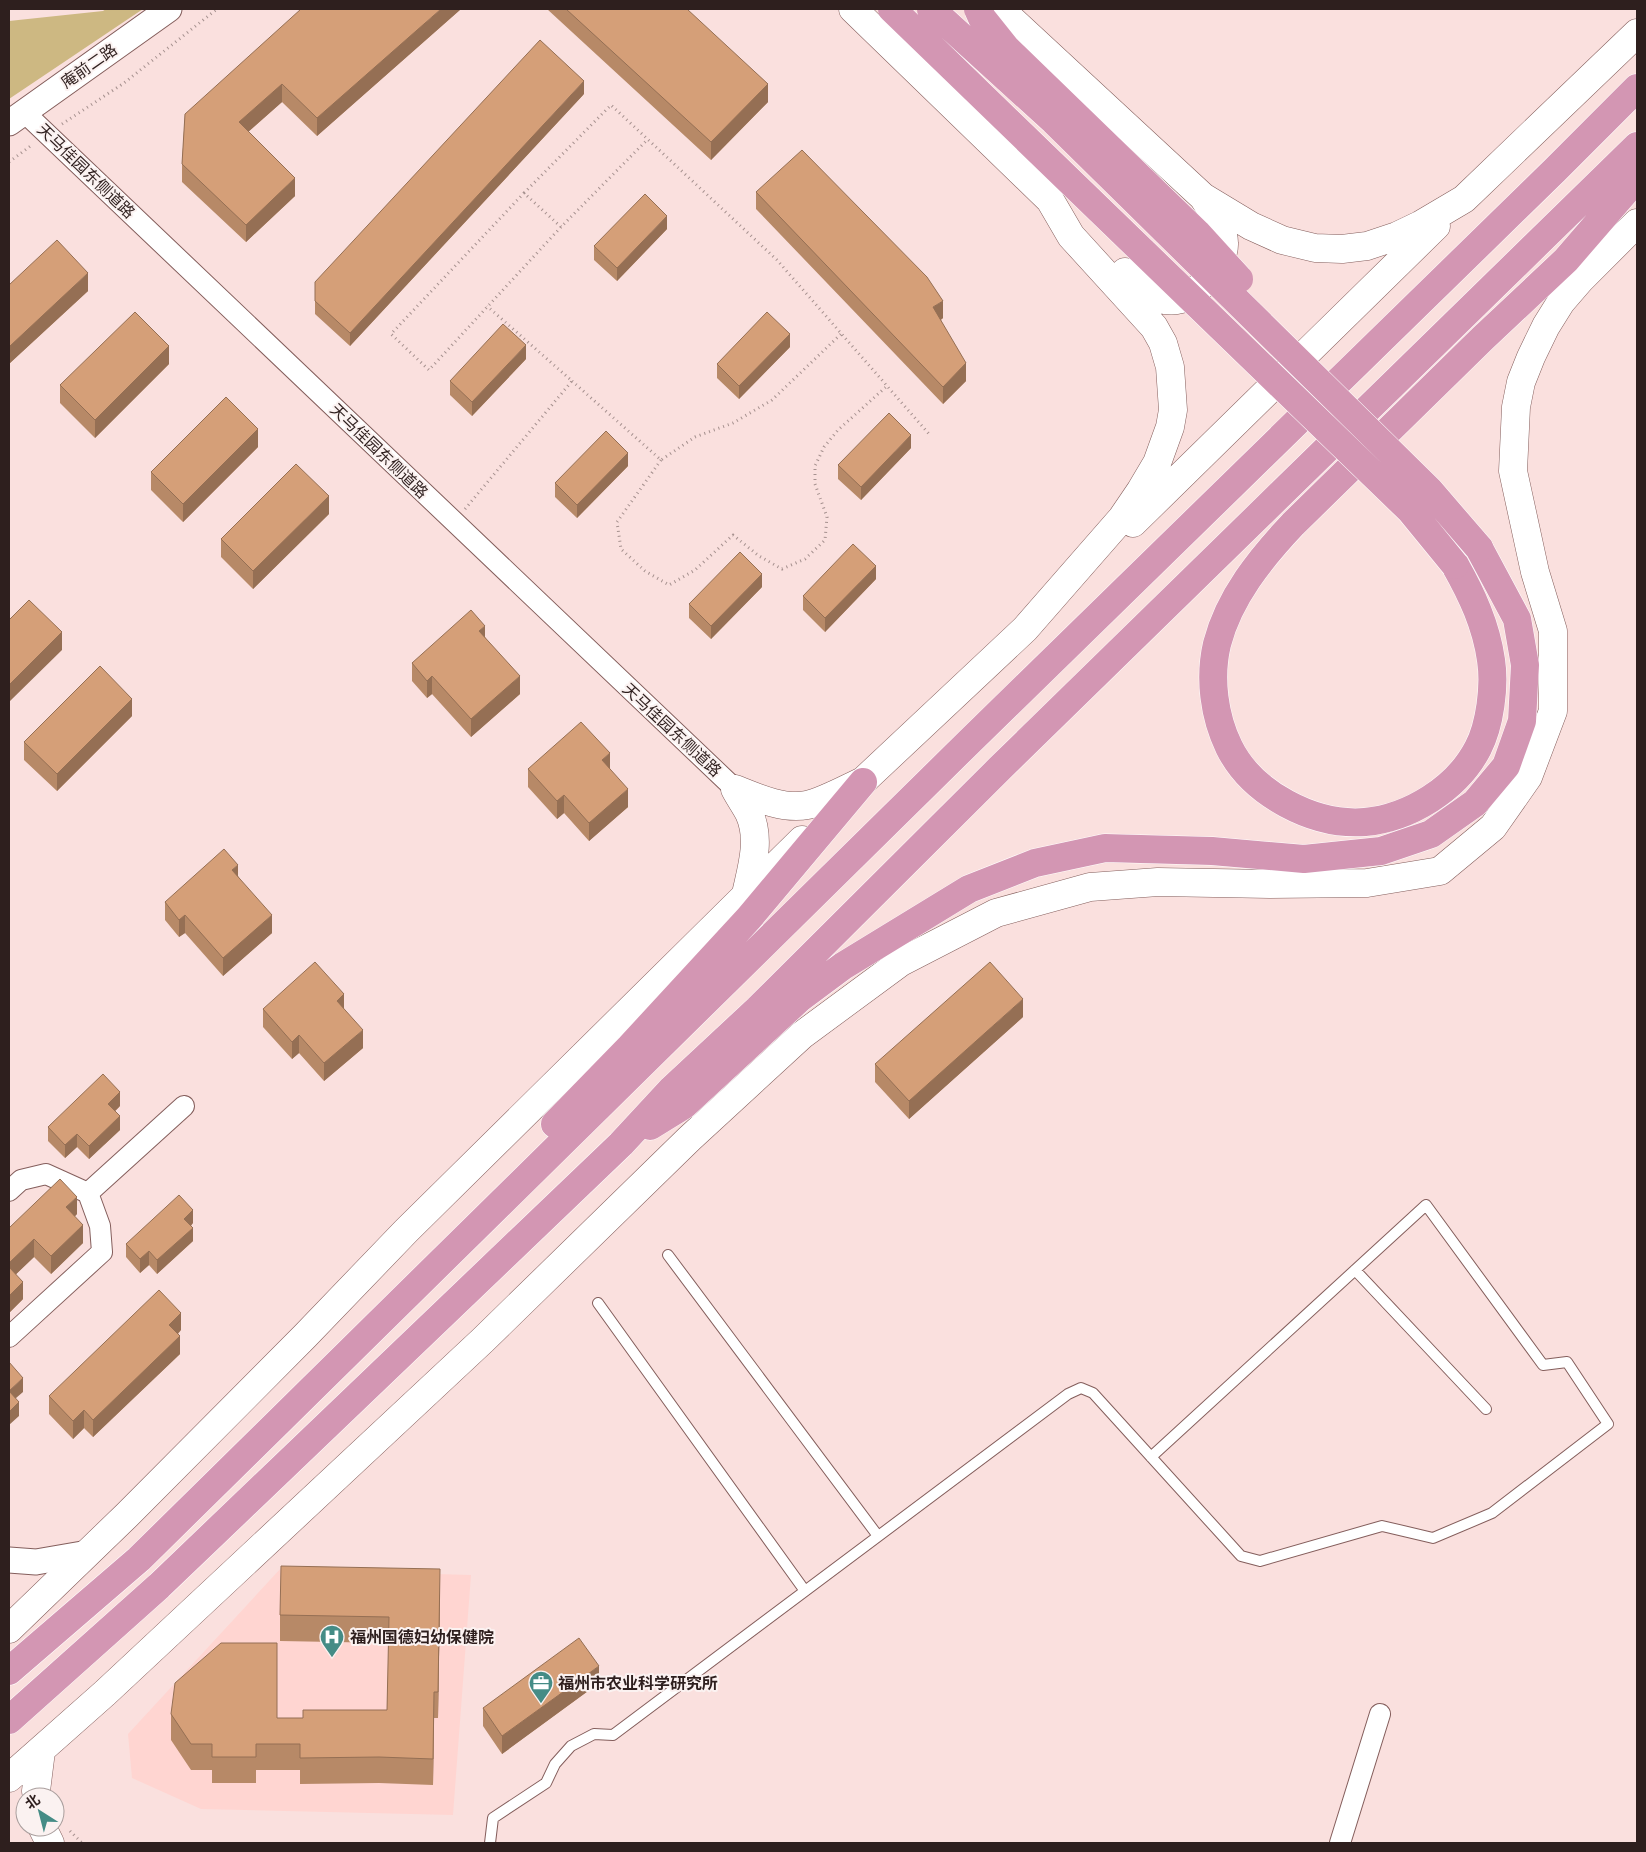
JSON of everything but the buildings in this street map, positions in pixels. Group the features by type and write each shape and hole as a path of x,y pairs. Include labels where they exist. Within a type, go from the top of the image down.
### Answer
{"highway":[{"path":"892,9 1410,510 1455,565 1477,607 1486,632 1492,662 1492,688 1488,717 1478,748 1464,769 1445,788 1433,797 1390,818 1364,822 1320,818 1282,802 1246,771 1230,748 1222,728 1213,695 1213,671 1217,644 1231,606 1265,554 1293,524 1482,338 1566,260 1637,178"},
{"path":"931,9 1054,121 1429,490"},
{"path":"9,1720 159,1586 621,1144 800,998 843,966 899,930 969,888 1035,863 1106,848 1212,851 1304,859 1381,851 1431,834 1475,803 1506,766 1522,721 1525,665 1516,619 1479,548 1197,233 1006,48 978,9"},
{"path":"9,1671 139,1559 1637,88"},
{"path":"678,1097 758,1008 998,769 1637,146"},
{"path":"248,1451 592,1084 630,1047 748,906 863,782"}],"main road":[{"path":"852,9 1148,295 1159,300 1178,300 1198,289 1216,268 1222,255 1224,242 1218,224 1203,197"},
{"path":"1007,13 1203,197 1251,226 1282,240 1315,248 1342,249 1367,246 1397,236 1464,199"},
{"path":"735,789 762,800 784,805 806,805 863,782 1025,629 1464,199 1634,36"},
{"path":"1566,260 1637,194"},
{"path":"1025,629 1122,518 1142,490 1157,463 1170,427 1173,410 1170,367 1163,343 1154,327 1071,236 1050,200"},
{"path":"9,1778 106,1693 483,1340 689,1139 802,1035 901,962 996,914 1090,887 1158,882 1367,883 1440,871 1493,826 1528,777 1553,711 1553,631 1535,572 1514,471 1516,407 1521,382 1530,357 1561,302 1580,280 1637,224"},
{"path":"9,1629 306,1336 406,1231 572,1066 609,1030 748,906 755,851 755,832 749,814 735,789"},
{"path":"774,1061 846,981 899,930"},
{"path":"36,1787 41,1751"}],"street":[{"name":"庵前二路","path":"16,117 169,9"},
{"name":"天马佳园东侧道路","path":"16,117 47,134 735,789"},
{"path":"88,1192 184,1106"},
{"path":"9,1191 21,1180 46,1174 88,1192 100,1226 102,1252 9,1337"},
{"path":"9,1560 36,1562 88,1553"},
{"path":"1340,1843 1380,1714"}],"lane":[{"path":"490,1843 493,1818 546,1783 555,1764 571,1746 594,1734 614,1735 1068,1394 1081,1388 1093,1393 1151,1457 1242,1556 1260,1561 1382,1526 1433,1538 1492,1513 1608,1424 1567,1362 1543,1365 1426,1205 1151,1457"},
{"path":"668,1255 878,1536"},
{"path":"1355,1270 1486,1409"},
{"path":"598,1304 805,1591"}],"path":[{"path":"9,162 47,134 124,83 217,9"},
{"path":"647,140 561,227 429,370 391,334 524,193 611,105 777,260 929,434"},
{"path":"524,193 561,227"},
{"path":"487,306 661,460"},
{"path":"841,334 772,400 732,423 695,437 661,460 617,522 620,549 645,571 669,585 695,570 733,535 759,556 782,569 805,559 825,540 828,516 815,484 815,466 824,447 838,430 887,386"},
{"path":"453,522 572,380"}],"shaded area":[{"path":"106,9 143,9 9,99 9,21 103,11"},
{"name":"福州国德妇幼保健院","path":"282,1567 361,1572 471,1575 453,1815 201,1809 132,1778 128,1734"}],"place":[{"name":"福州国德妇幼保健院","path":"332,1658"},
{"name":"福州市农业科学研究所","path":"541,1704"}]}
